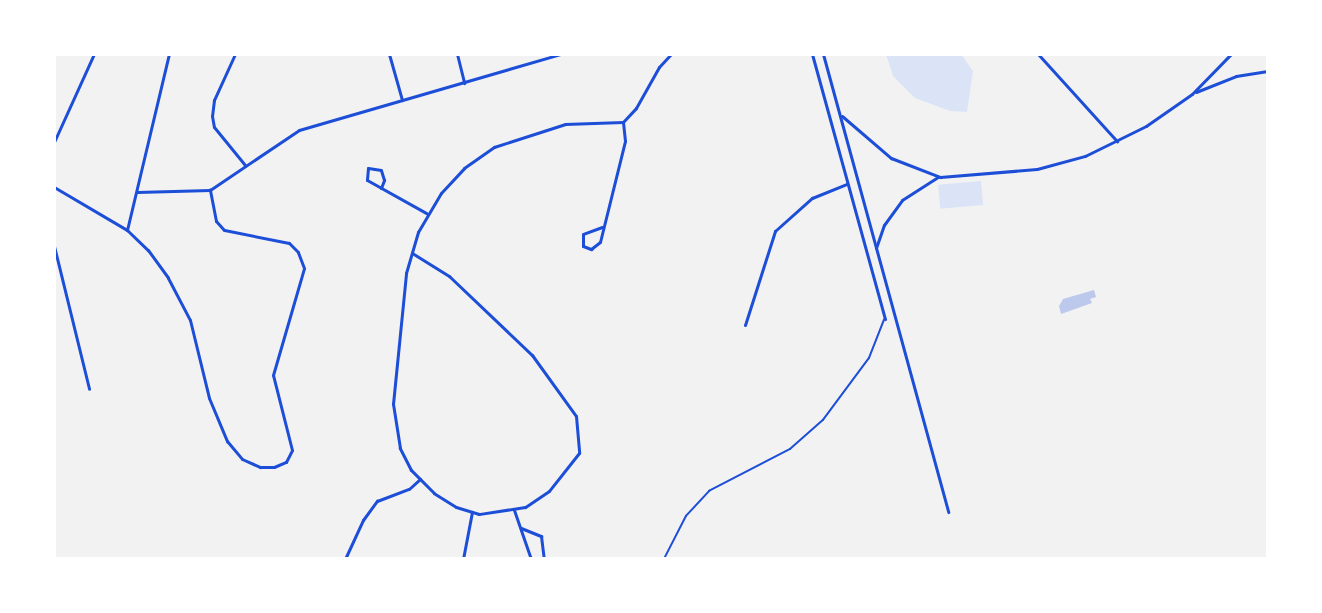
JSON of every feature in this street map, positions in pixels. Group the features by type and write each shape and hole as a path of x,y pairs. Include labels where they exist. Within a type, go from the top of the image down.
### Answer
{"street":[{"path":"54,142 94,54"},
{"path":"127,230 170,54"},
{"path":"235,54 214,100 212,117 214,127 246,165"},
{"path":"389,54 402,100"},
{"path":"457,54 464,83"},
{"path":"137,192 210,190 299,130 560,54"},
{"path":"412,253 449,276 532,355 576,416 579,453 565,475 549,491 514,510 500,514 472,512 456,507 420,479 400,448 393,404 406,273 412,253 426,213 452,180 494,147 565,124 622,122 636,108 659,67 671,54"},
{"path":"812,54 885,319"},
{"path":"823,54 948,512"},
{"path":"1038,54 1117,141"},
{"path":"1192,94 1231,54"},
{"path":"875,250 895,208 910,193 940,177 1037,169 1085,156 1117,141 1192,94 1236,76 1268,70"},
{"path":"824,93 833,90"},
{"path":"841,115 867,141 891,158 940,177"},
{"path":"602,227 583,234 583,246 597,247 626,141 622,122"},
{"path":"381,188 384,180 381,170 368,168 367,180 381,188 426,213"},
{"path":"745,325 776,231 812,198 846,184"},
{"path":"54,186 127,230 154,258 183,304 211,405 227,441 242,459 260,467 280,465 289,459 292,443 273,375 304,268 298,252 289,243 224,230 216,221 210,190"},
{"path":"54,246 89,389"},
{"path":"345,559 363,520 377,501 409,489 420,479"},
{"path":"514,510 531,559"},
{"path":"463,559 472,512"},
{"path":"521,528 541,536 544,559"}],"lane":[{"path":"664,559 686,516 709,491 790,449 823,420 869,358 885,319"}],"shaded area":[{"path":"886,54 961,54 973,71 967,112 950,111 915,98 893,76"},
{"path":"981,181 983,205 940,209 938,185"}],"building":[{"path":"1094,290 1096,297 1090,299 1092,303 1061,314 1059,306 1063,299"}]}
